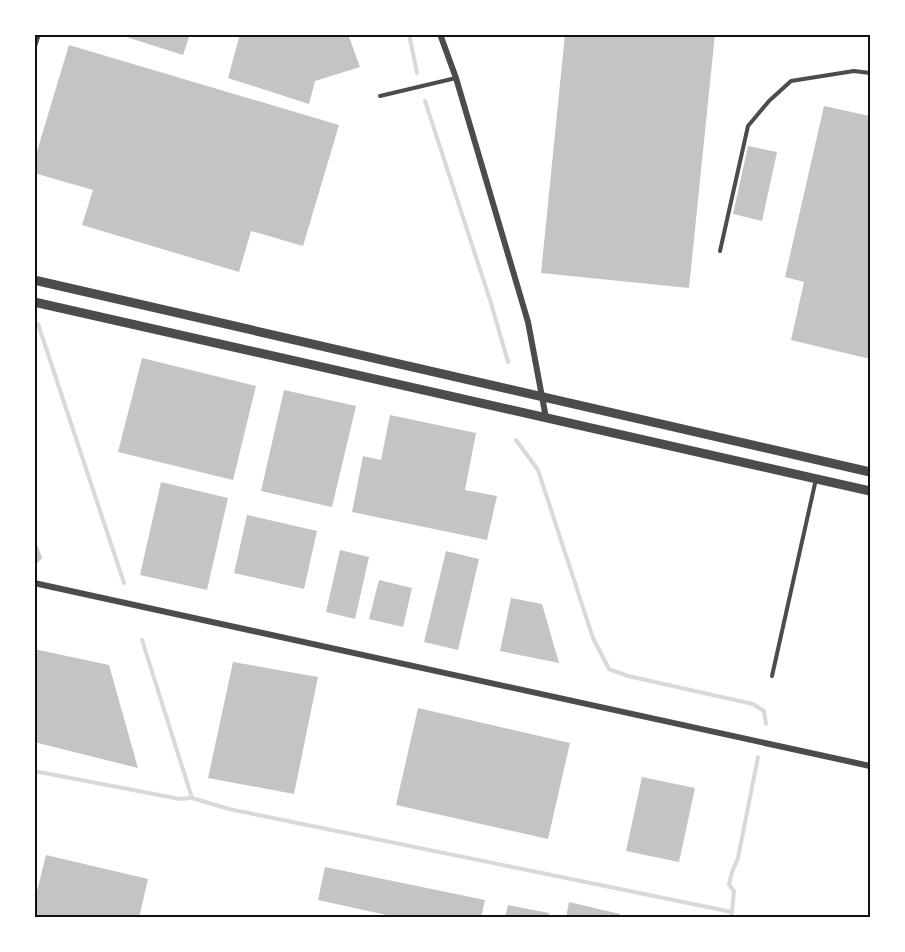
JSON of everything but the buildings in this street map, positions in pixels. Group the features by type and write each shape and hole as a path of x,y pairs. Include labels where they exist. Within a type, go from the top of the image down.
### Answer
{"street":[{"path":"34,46 38,34"},
{"path":"440,34 456,78 528,322 546,418"},
{"path":"34,280 870,472"},
{"path":"34,302 870,491"},
{"path":"34,583 870,766"}],"lane":[{"path":"720,251 748,126 769,100 791,81 854,71 870,73"},
{"path":"380,96 456,78"},
{"path":"772,676 816,478"}],"waterway":[{"path":"409,34 417,73"},
{"path":"425,101 508,362"},
{"path":"38,324 124,583"},
{"path":"516,440 538,470 593,638 609,669 628,676 753,704 764,711 766,724"},
{"path":"142,640 192,798 229,809 732,912 731,918"},
{"path":"732,912 734,891 729,884 738,858 758,757"},
{"path":"34,771 180,799 192,798"}]}
